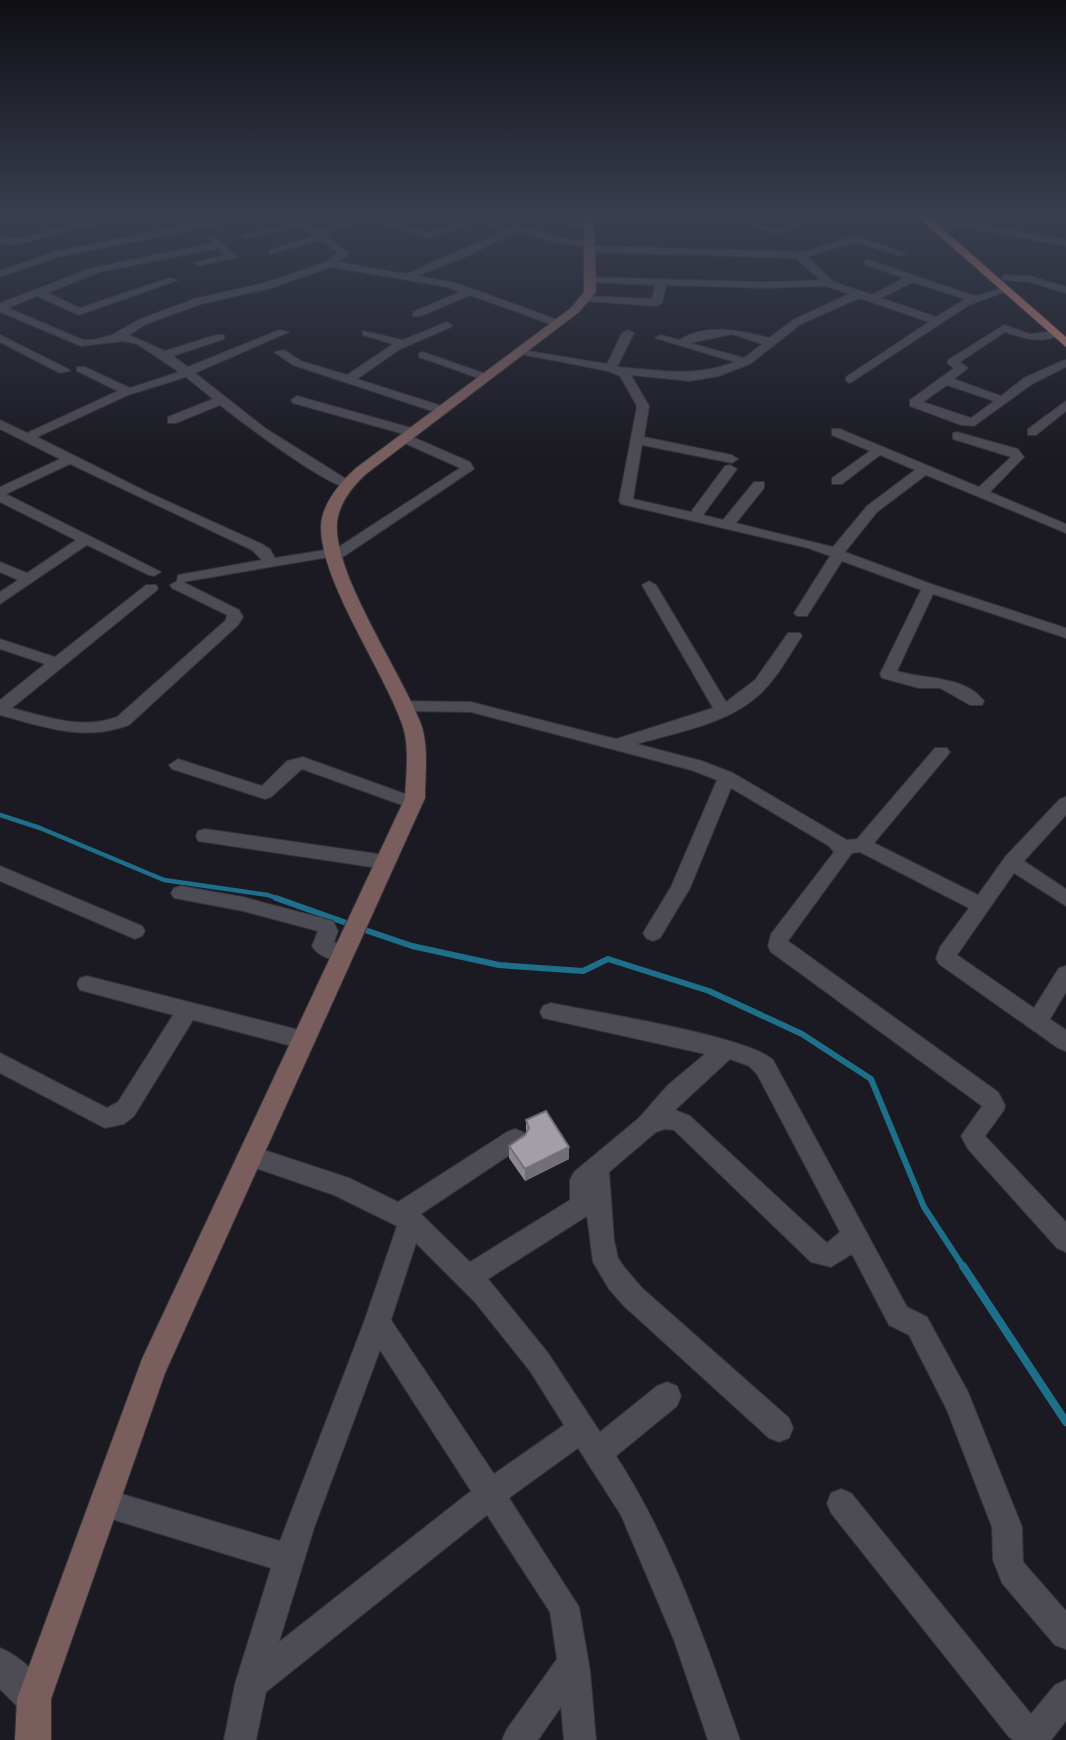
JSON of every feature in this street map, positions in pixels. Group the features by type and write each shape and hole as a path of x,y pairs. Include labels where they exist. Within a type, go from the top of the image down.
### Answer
{"highway":[{"path":"1021,297 1061,332 1066,343"}],"main road":[{"path":"33,1740 34,1699 152,1369 415,798 413,726 335,554 328,528 334,503 346,485 407,435 557,323 586,298"}],"street":[{"path":"0,307 24,297"},
{"path":"48,297 79,312 122,297"},
{"path":"0,307 81,344 91,344 116,338 142,322 216,297"},
{"path":"417,314 456,297"},
{"path":"487,297 557,323"},
{"path":"586,298 657,303 658,297"},
{"path":"520,351 615,369 699,377 746,362 797,322 851,297"},
{"path":"867,297 936,321"},
{"path":"970,297 975,299"},
{"path":"850,379 936,321 978,297"},
{"path":"348,380 404,344 447,325"},
{"path":"1061,332 1029,337 1004,328 952,362 962,368 914,403 970,422 1028,381 1066,363"},
{"path":"681,343 690,338 733,331 769,342"},
{"path":"26,438 60,419 126,392 187,372 283,332"},
{"path":"615,369 628,332"},
{"path":"367,333 404,344"},
{"path":"162,356 216,334 240,350"},
{"path":"0,338 64,371"},
{"path":"116,338 135,340 162,356 303,459 346,485"},
{"path":"661,338 746,362"},
{"path":"280,352 297,363 441,410"},
{"path":"423,355 485,377"},
{"path":"81,369 126,392"},
{"path":"615,369 625,374 643,406 626,501 837,553 929,588 1066,633"},
{"path":"945,380 1002,400"},
{"path":"172,420 222,400"},
{"path":"0,497 85,540 152,580 161,589 180,581 271,563 335,554 467,469 465,465 407,435 297,400"},
{"path":"1032,432 1066,405"},
{"path":"0,424 68,460 257,547 265,552 271,563"},
{"path":"836,432 1066,528"},
{"path":"957,436 1013,452 1018,457 981,493"},
{"path":"638,440 731,464 695,517"},
{"path":"837,481 879,450"},
{"path":"0,492 68,460"},
{"path":"802,613 837,553 872,509 925,469"},
{"path":"727,524 759,485"},
{"path":"0,517 21,508"},
{"path":"0,598 85,540"},
{"path":"0,566 28,579"},
{"path":"0,709 152,580"},
{"path":"0,709 92,730 111,727 123,721 233,622 234,613 180,581"},
{"path":"649,585 722,710"},
{"path":"929,588 888,674 923,684 943,683 976,701"},
{"path":"617,744 722,710 754,690 794,636"},
{"path":"0,644 57,663"},
{"path":"404,706 471,707 696,765 727,777 836,841 981,905"},
{"path":"941,752 843,853 778,940 778,946 990,1099 994,1105 993,1111 975,1129 973,1136 976,1142 1066,1240"},
{"path":"178,765 265,793 293,765 303,763 413,803"},
{"path":"653,933 680,888 727,777"},
{"path":"1066,803 1012,862 946,958 1066,1042"},
{"path":"205,835 381,869"},
{"path":"1012,862 1066,899"},
{"path":"4,881 135,931"},
{"path":"181,893 243,904 326,926 328,930 322,946 344,953"},
{"path":"1037,1022 1066,974"},
{"path":"87,984 303,1040"},
{"path":"0,1062 105,1118 116,1117 126,1109 188,1010"},
{"path":"551,1012 726,1049 757,1059 773,1078 898,1316 918,1326 958,1402 1010,1536 1007,1557 1013,1574 1066,1634"},
{"path":"468,1277 582,1206 582,1180 648,1125 676,1092 726,1049"},
{"path":"648,1125 659,1119 670,1118 682,1123 820,1254 831,1255 855,1236"},
{"path":"240,1740 251,1684 288,1558 377,1322 405,1218 514,1139"},
{"path":"250,1156 340,1186 405,1218 483,1292 538,1362 631,1505 689,1638 724,1740"},
{"path":"597,1167 603,1244 607,1262 617,1280 779,1428"},
{"path":"377,1322 564,1607 573,1663 580,1740"},
{"path":"251,1684 490,1494 667,1396"},
{"path":"105,1503 288,1558"},
{"path":"841,1503 1020,1726 1030,1732 1038,1730 1066,1696"},
{"path":"518,1740 573,1663"},
{"path":"0,1665 34,1699"}],"building":[{"path":"546,1111 569,1147 525,1169 509,1146 525,1135 529,1128 526,1120"}],"waterway":[{"path":"0,815 40,828 164,880 268,895 281,900"},
{"path":"276,898 352,925"},
{"path":"362,929 412,946 499,965 583,971 608,959 709,991 802,1034 871,1079 924,1207 964,1268"},
{"path":"963,1266 1066,1422"}]}
